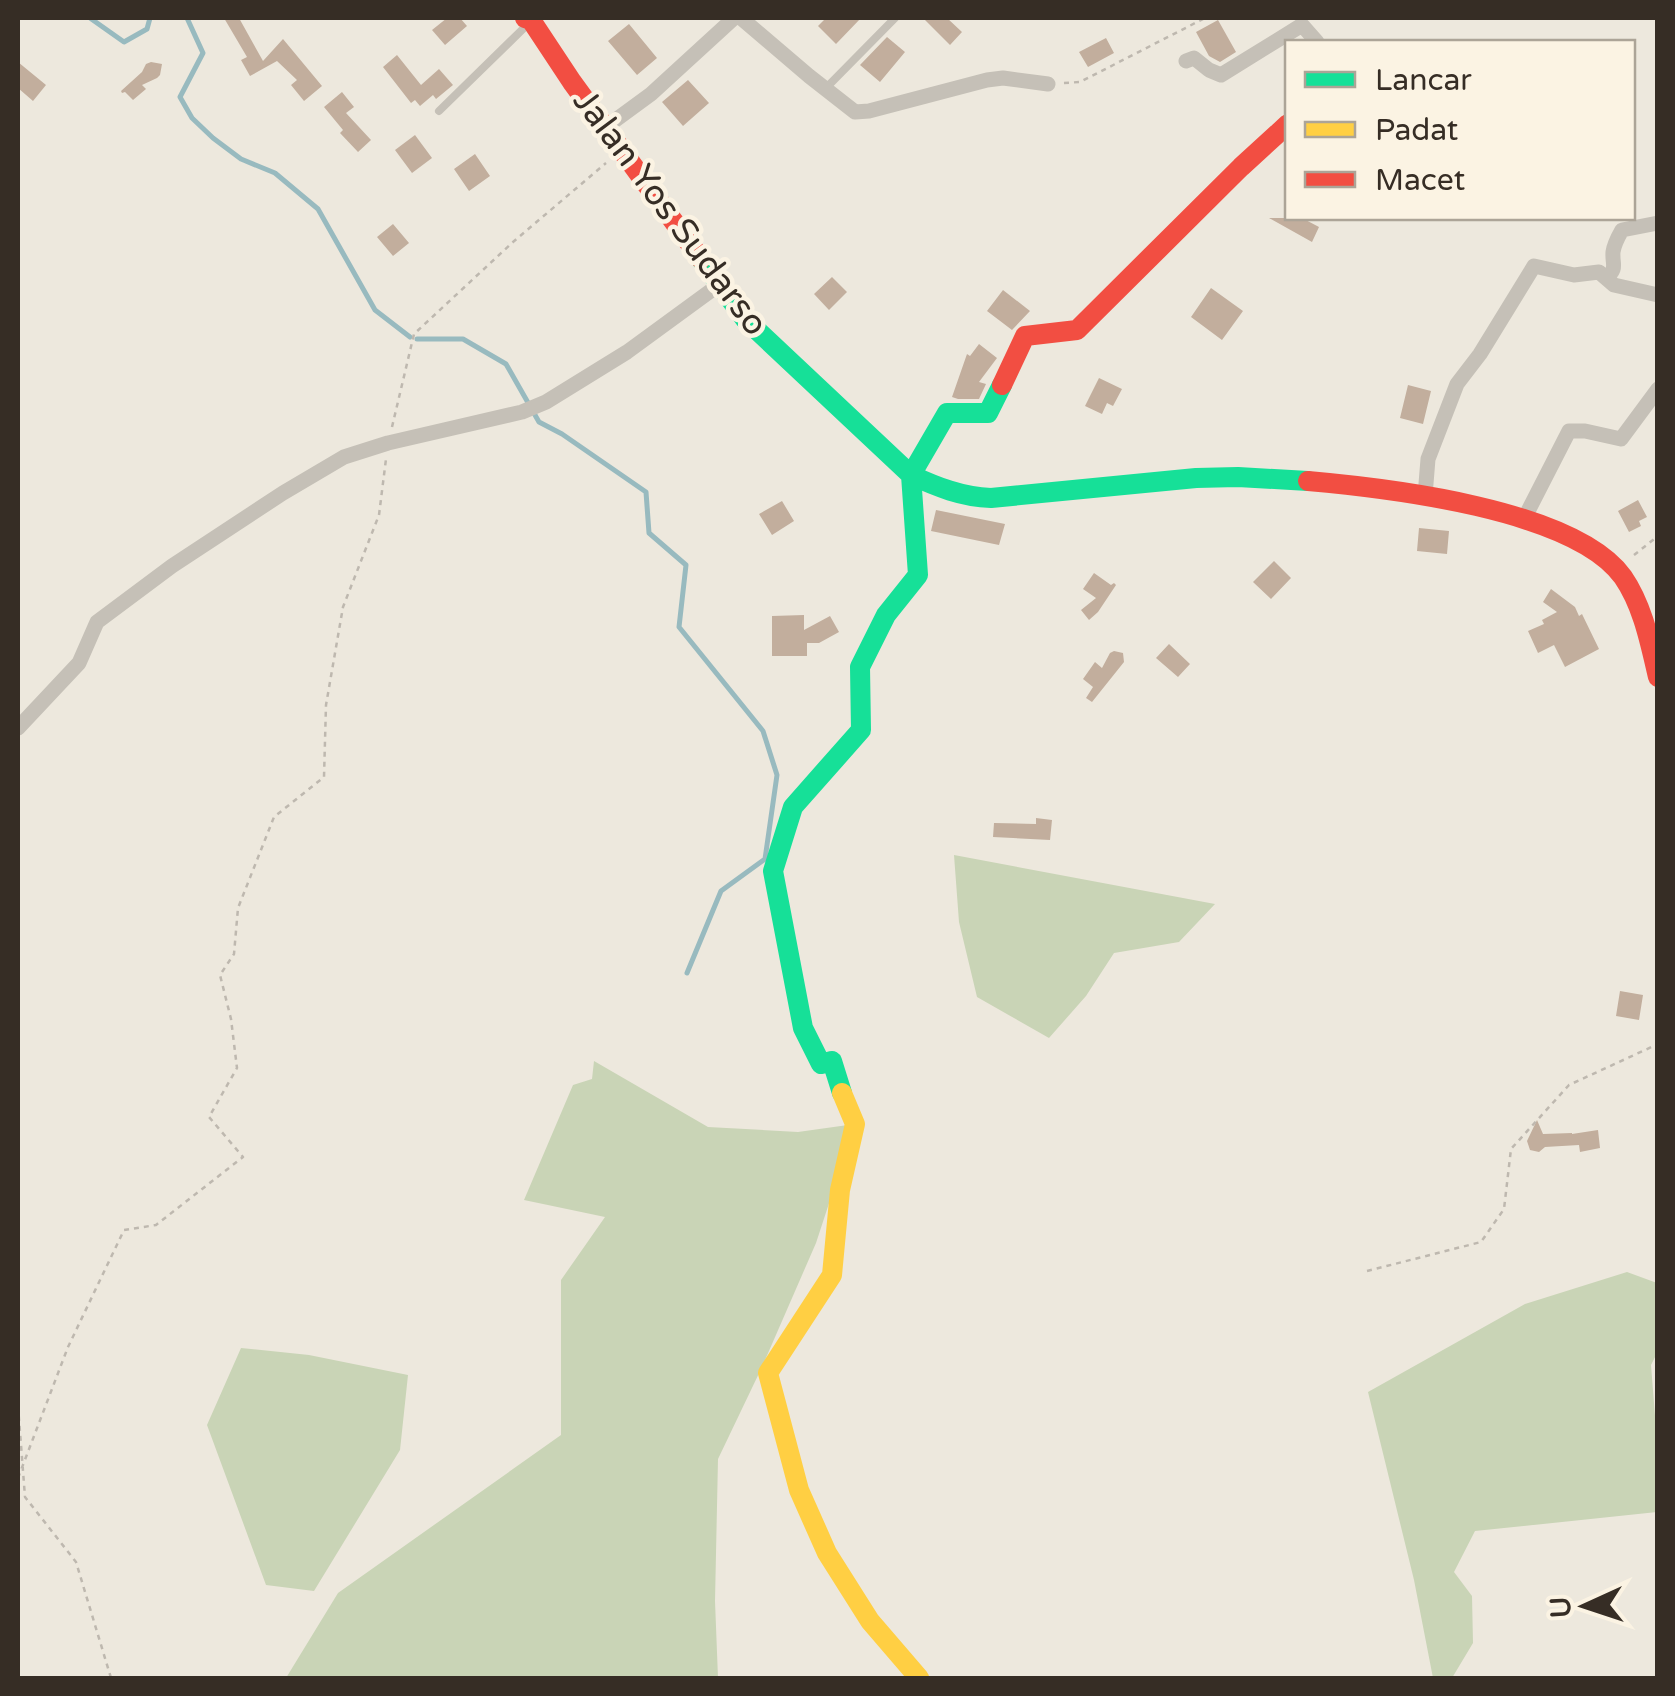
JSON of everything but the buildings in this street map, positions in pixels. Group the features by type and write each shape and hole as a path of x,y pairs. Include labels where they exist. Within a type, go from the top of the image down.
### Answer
{"street":[{"path":"606,127 651,94 738,18 855,112 988,80 1048,84"},
{"name":"Jalan Yos Sudarso","path":"528,19 746,318 912,475 932,486 991,498 1198,477 1275,478 1424,496 1524,517 1580,540 1616,568 1636,603 1658,677"},
{"path":"1186,61 1194,58 1221,75 1302,25 1315,40"},
{"path":"920,1678 870,1621 828,1554 799,1490 768,1373 832,1276 840,1190 855,1124 832,1061 820,1064 803,1028 773,871 792,807 861,730 860,667 886,615 918,575 912,475 947,413 988,413 1026,336 1077,330 1285,127"},
{"path":"1606,278 1616,265 1613,248 1622,230 1658,224"},
{"path":"1424,496 1428,458 1457,384 1534,266 1574,274 1599,272 1614,285 1658,295"},
{"path":"18,728 79,662 98,622 172,566 283,493 344,457 529,409 627,352 720,284"},
{"path":"1524,517 1569,431 1621,439 1658,390"}],"lane":[{"path":"825,88 895,18"},
{"path":"440,111 528,19"}],"path":[{"path":"1048,84 1080,82 1205,18"},
{"path":"18,1478 68,1347 124,1230 156,1226 244,1157 209,1117 237,1068 220,974 234,954 238,908 274,817 324,777 326,705 343,607 380,514 388,443 414,334 513,242 622,150"},
{"path":"1616,568 1658,536"},
{"path":"1367,1272 1481,1242 1504,1209 1511,1149 1570,1085 1658,1044"},
{"path":"18,1406 25,1497 76,1562 111,1678"}],"green space":[{"path":"954,855 1215,904 1179,942 1114,953 1086,996 1049,1038 977,997 959,922"},
{"path":"594,1061 708,1127 798,1132 855,1124 816,1243 718,1459 718,1678 286,1678 338,1593 561,1435 561,1280 605,1217 524,1200 573,1085 592,1079"},
{"path":"1627,1272 1657,1283 1657,1353 1651,1365 1657,1512 1475,1531 1454,1572 1472,1596 1473,1643 1452,1678 1433,1678 1414,1580 1368,1392 1525,1304"},
{"path":"241,1348 309,1355 408,1375 400,1450 314,1591 266,1585 207,1425"}],"waterway":[{"path":"90,18 124,42 147,29 150,18"},
{"path":"187,18 203,53 180,97 192,118 241,159 275,173 318,209 375,310 410,337"},
{"path":"417,339 463,339 506,364 539,422 646,492 649,533 686,565 679,627 763,731 777,775 765,859 721,891 687,973"}],"traffic: fast":[{"path":"701,259 745,319 911,475 940,487 991,498 1196,478 1308,481"},
{"path":"842,1093 832,1061 821,1064 803,1028 773,871 793,807 861,730 860,667 886,615 918,575 911,475 947,413 988,413 1002,385"}],"traffic: slow":[{"path":"842,1093 855,1124 840,1190 832,1275 768,1373 799,1490 827,1553 870,1621 919,1678"}],"traffic: jam":[{"path":"525,18 531,20 701,259"},
{"path":"1002,385 1025,336 1077,330 1285,127"},
{"path":"1308,481 1384,489 1477,506 1564,534 1599,554 1623,577 1641,612 1658,677"}]}
